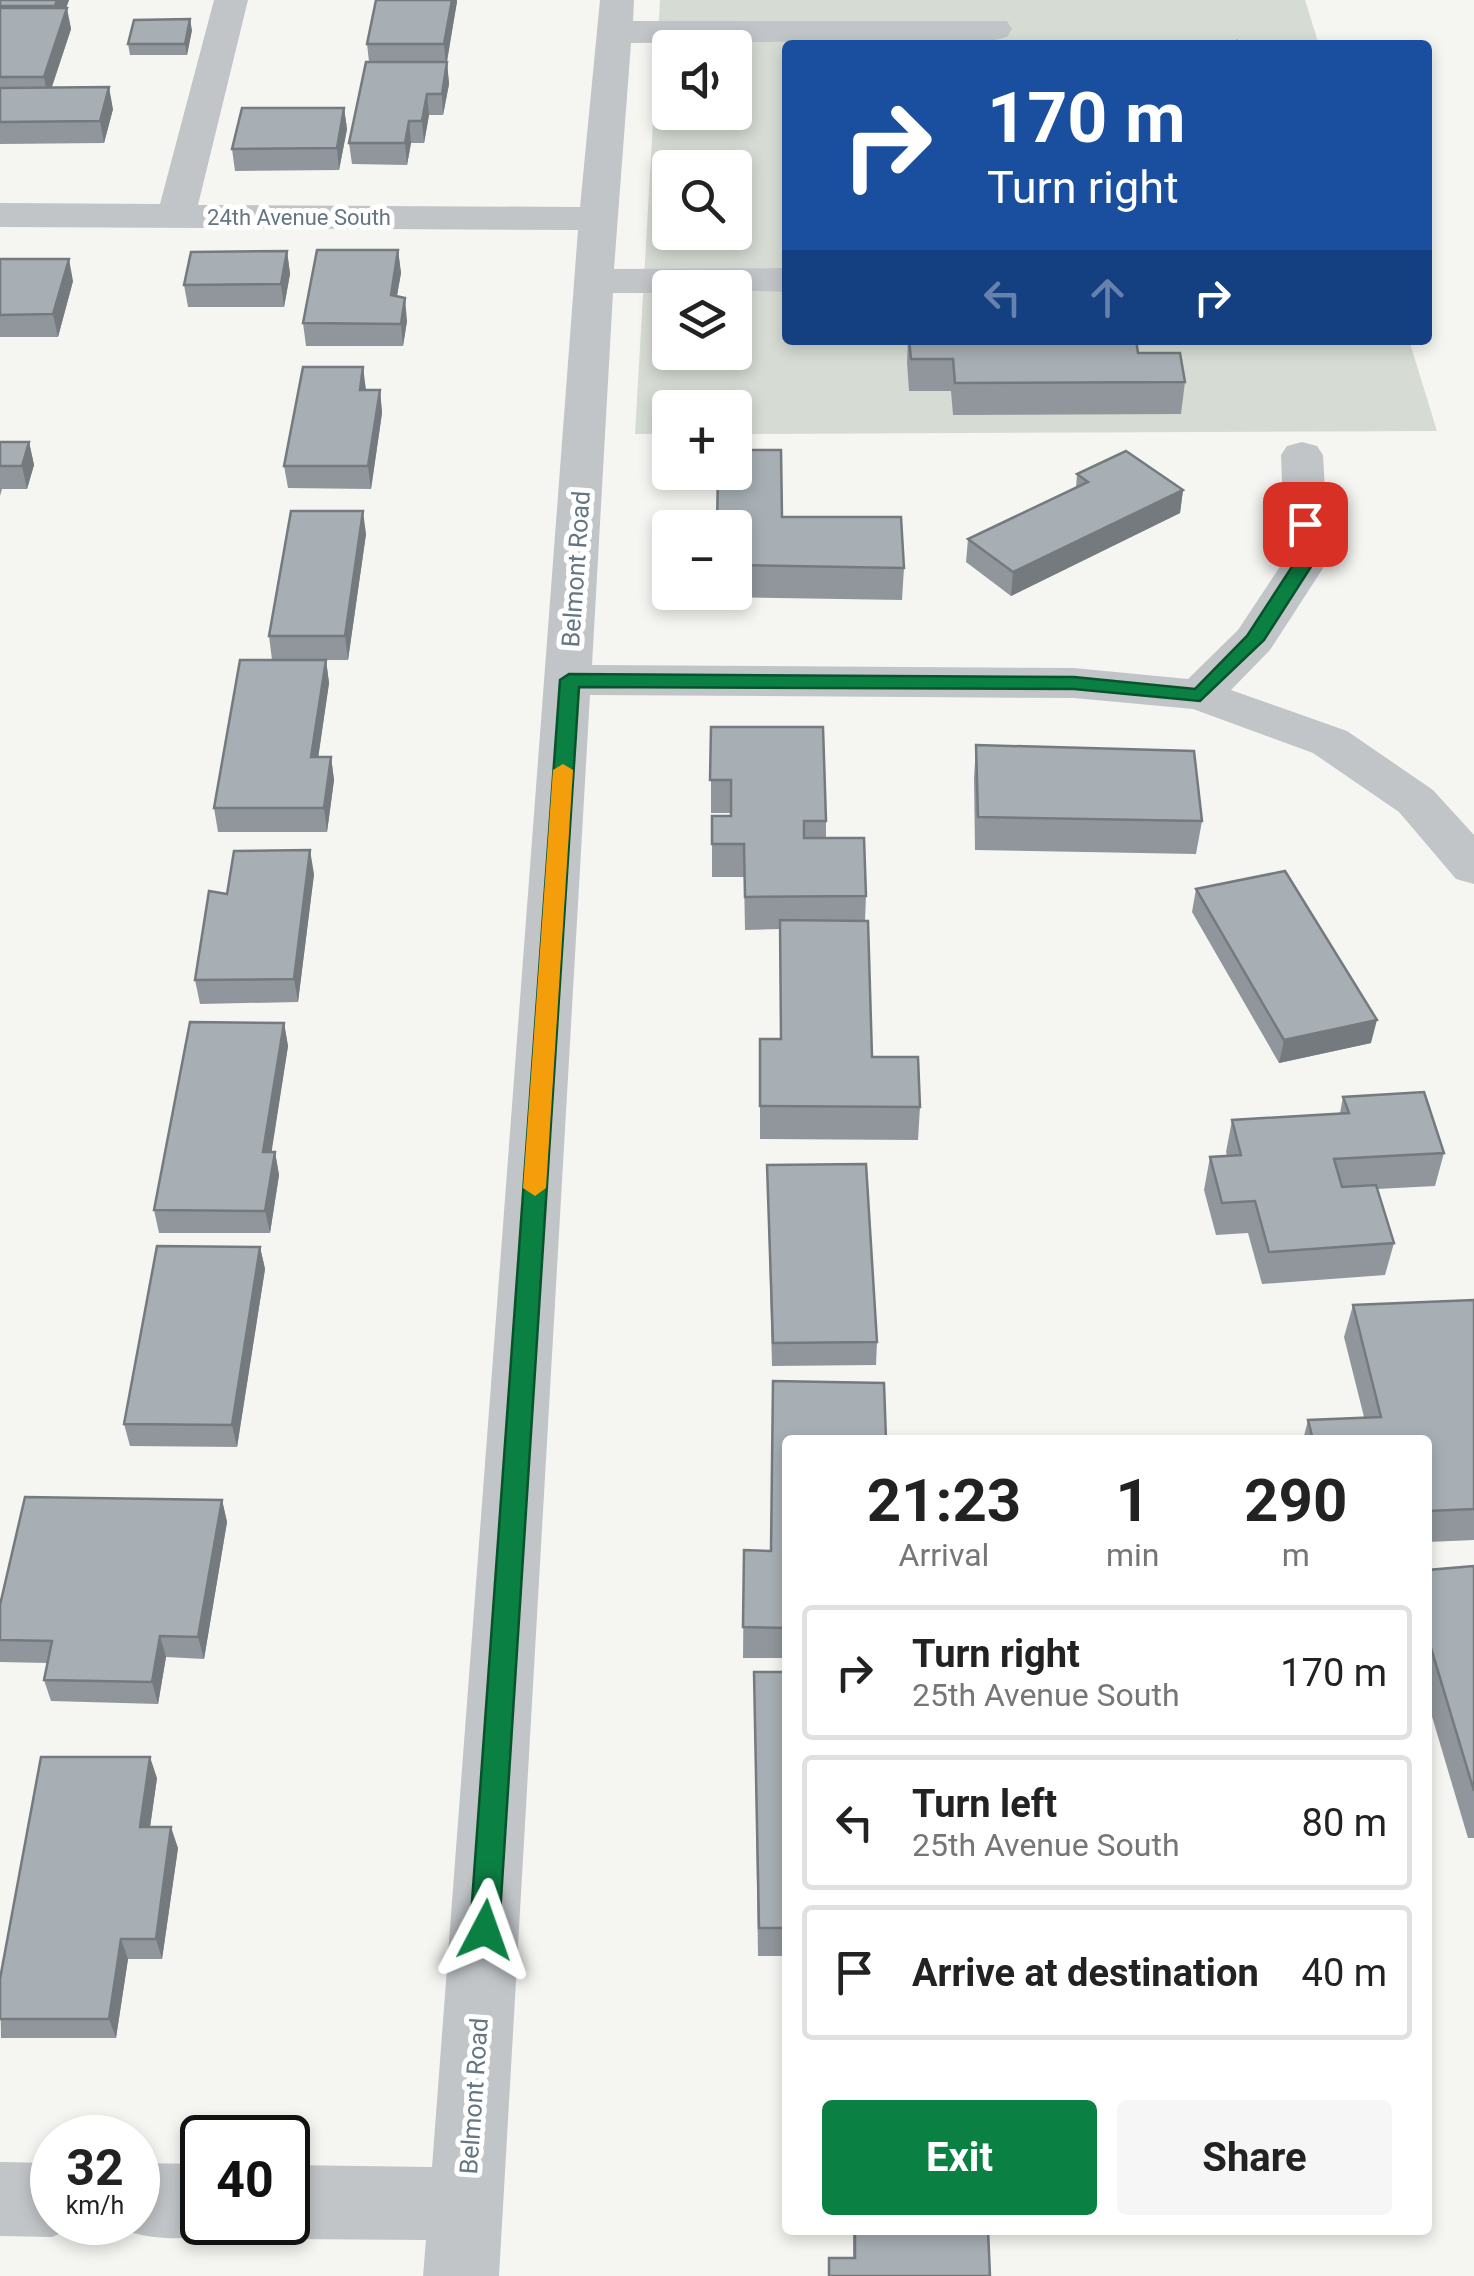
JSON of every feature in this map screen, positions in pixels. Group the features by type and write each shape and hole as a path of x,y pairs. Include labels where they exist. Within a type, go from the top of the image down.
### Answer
{"street":[{"path":"176,216 231,0"},
{"path":"616,16 994,29"},
{"name":"Belmont Road","path":"461,2276 598,219 616,16"},
{"name":"24th Avenue South","path":"0,215 598,219"},
{"path":"594,280 782,280"},
{"path":"1200,695 1254,640 1307,559 1302,455"},
{"path":"569,680 1074,683 1200,695 1330,742 1416,801 1474,867"},
{"path":"0,2199 30,2200"},
{"path":"310,2202 466,2204"}],"shaded area":[{"path":"660,0 1305,0 1317,40 782,40 782,345 1411,345 1437,431 752,434 752,390 652,390 652,434 635,434 653,130 752,130 752,30 658,30"}],"building":[{"path":"0,0 57,0 55,6 0,6"},
{"path":"376,0 452,0 444,44 367,44"},
{"path":"0,8 67,8 44,77 0,77"},
{"path":"190,19 185,44 128,44 134,20"},
{"path":"366,62 447,62 442,94 427,94 422,121 409,121 405,143 349,143"},
{"path":"109,87 100,121 0,122 0,88"},
{"path":"242,108 344,108 337,148 232,149"},
{"path":"317,250 398,250 391,295 405,298 401,324 303,323"},
{"path":"287,251 281,284 184,285 191,252"},
{"path":"0,259 69,259 53,314 0,315"},
{"path":"910,345 1137,345 1138,353 1180,353 1185,382 955,383 953,359 911,359"},
{"path":"303,367 363,367 360,390 380,390 368,466 284,466"},
{"path":"0,442 29,442 22,466 0,466"},
{"path":"752,450 781,450 782,517 901,517 904,568 752,565 752,510 717,510 718,490 752,490"},
{"path":"1126,451 1183,490 1013,572 968,539 1088,482 1077,474"},
{"path":"291,511 363,511 345,636 269,636"},
{"path":"240,660 326,660 311,757 331,757 324,808 214,808"},
{"path":"711,727 823,727 826,821 804,821 804,838 864,838 866,896 745,897 744,844 712,844 712,816 731,816 731,780 710,780"},
{"path":"976,745 1194,751 1202,821 978,817"},
{"path":"310,850 294,979 195,980 209,891 227,894 234,851"},
{"path":"1285,871 1377,1020 1284,1040 1196,889"},
{"path":"780,920 868,921 872,1057 918,1057 920,1107 760,1106 760,1039 781,1039"},
{"path":"190,1022 284,1023 263,1152 275,1152 265,1211 154,1210"},
{"path":"1424,1092 1444,1153 1334,1159 1342,1187 1376,1185 1394,1243 1269,1252 1255,1201 1222,1203 1210,1157 1241,1155 1232,1120 1349,1113 1343,1097"},
{"path":"866,1164 877,1342 773,1343 767,1165"},
{"path":"157,1246 260,1247 232,1425 124,1424"},
{"path":"1474,1300 1474,1509 1432,1511 1432,1435 1312,1435 1308,1420 1381,1417 1353,1305"},
{"path":"773,1381 884,1383 886,1435 782,1435 782,1628 743,1627 744,1550 771,1551"},
{"path":"25,1497 222,1500 198,1637 160,1636 152,1682 44,1680 52,1641 0,1640 0,1605"},
{"path":"1474,1566 1474,1791 1432,1651 1432,1570"},
{"path":"754,1672 782,1672 782,1928 759,1928"},
{"path":"41,1757 150,1757 140,1827 171,1827 156,1939 121,1939 109,2019 0,2019 0,1979"},
{"path":"855,2235 988,2235 990,2276 829,2276 829,2258 855,2258"}],"slow traffic":[{"path":"535,1188 563,770"}],"route":[{"path":"485,1930 569,680 1074,683 1200,695 1254,640 1307,559 1305,524"}]}
